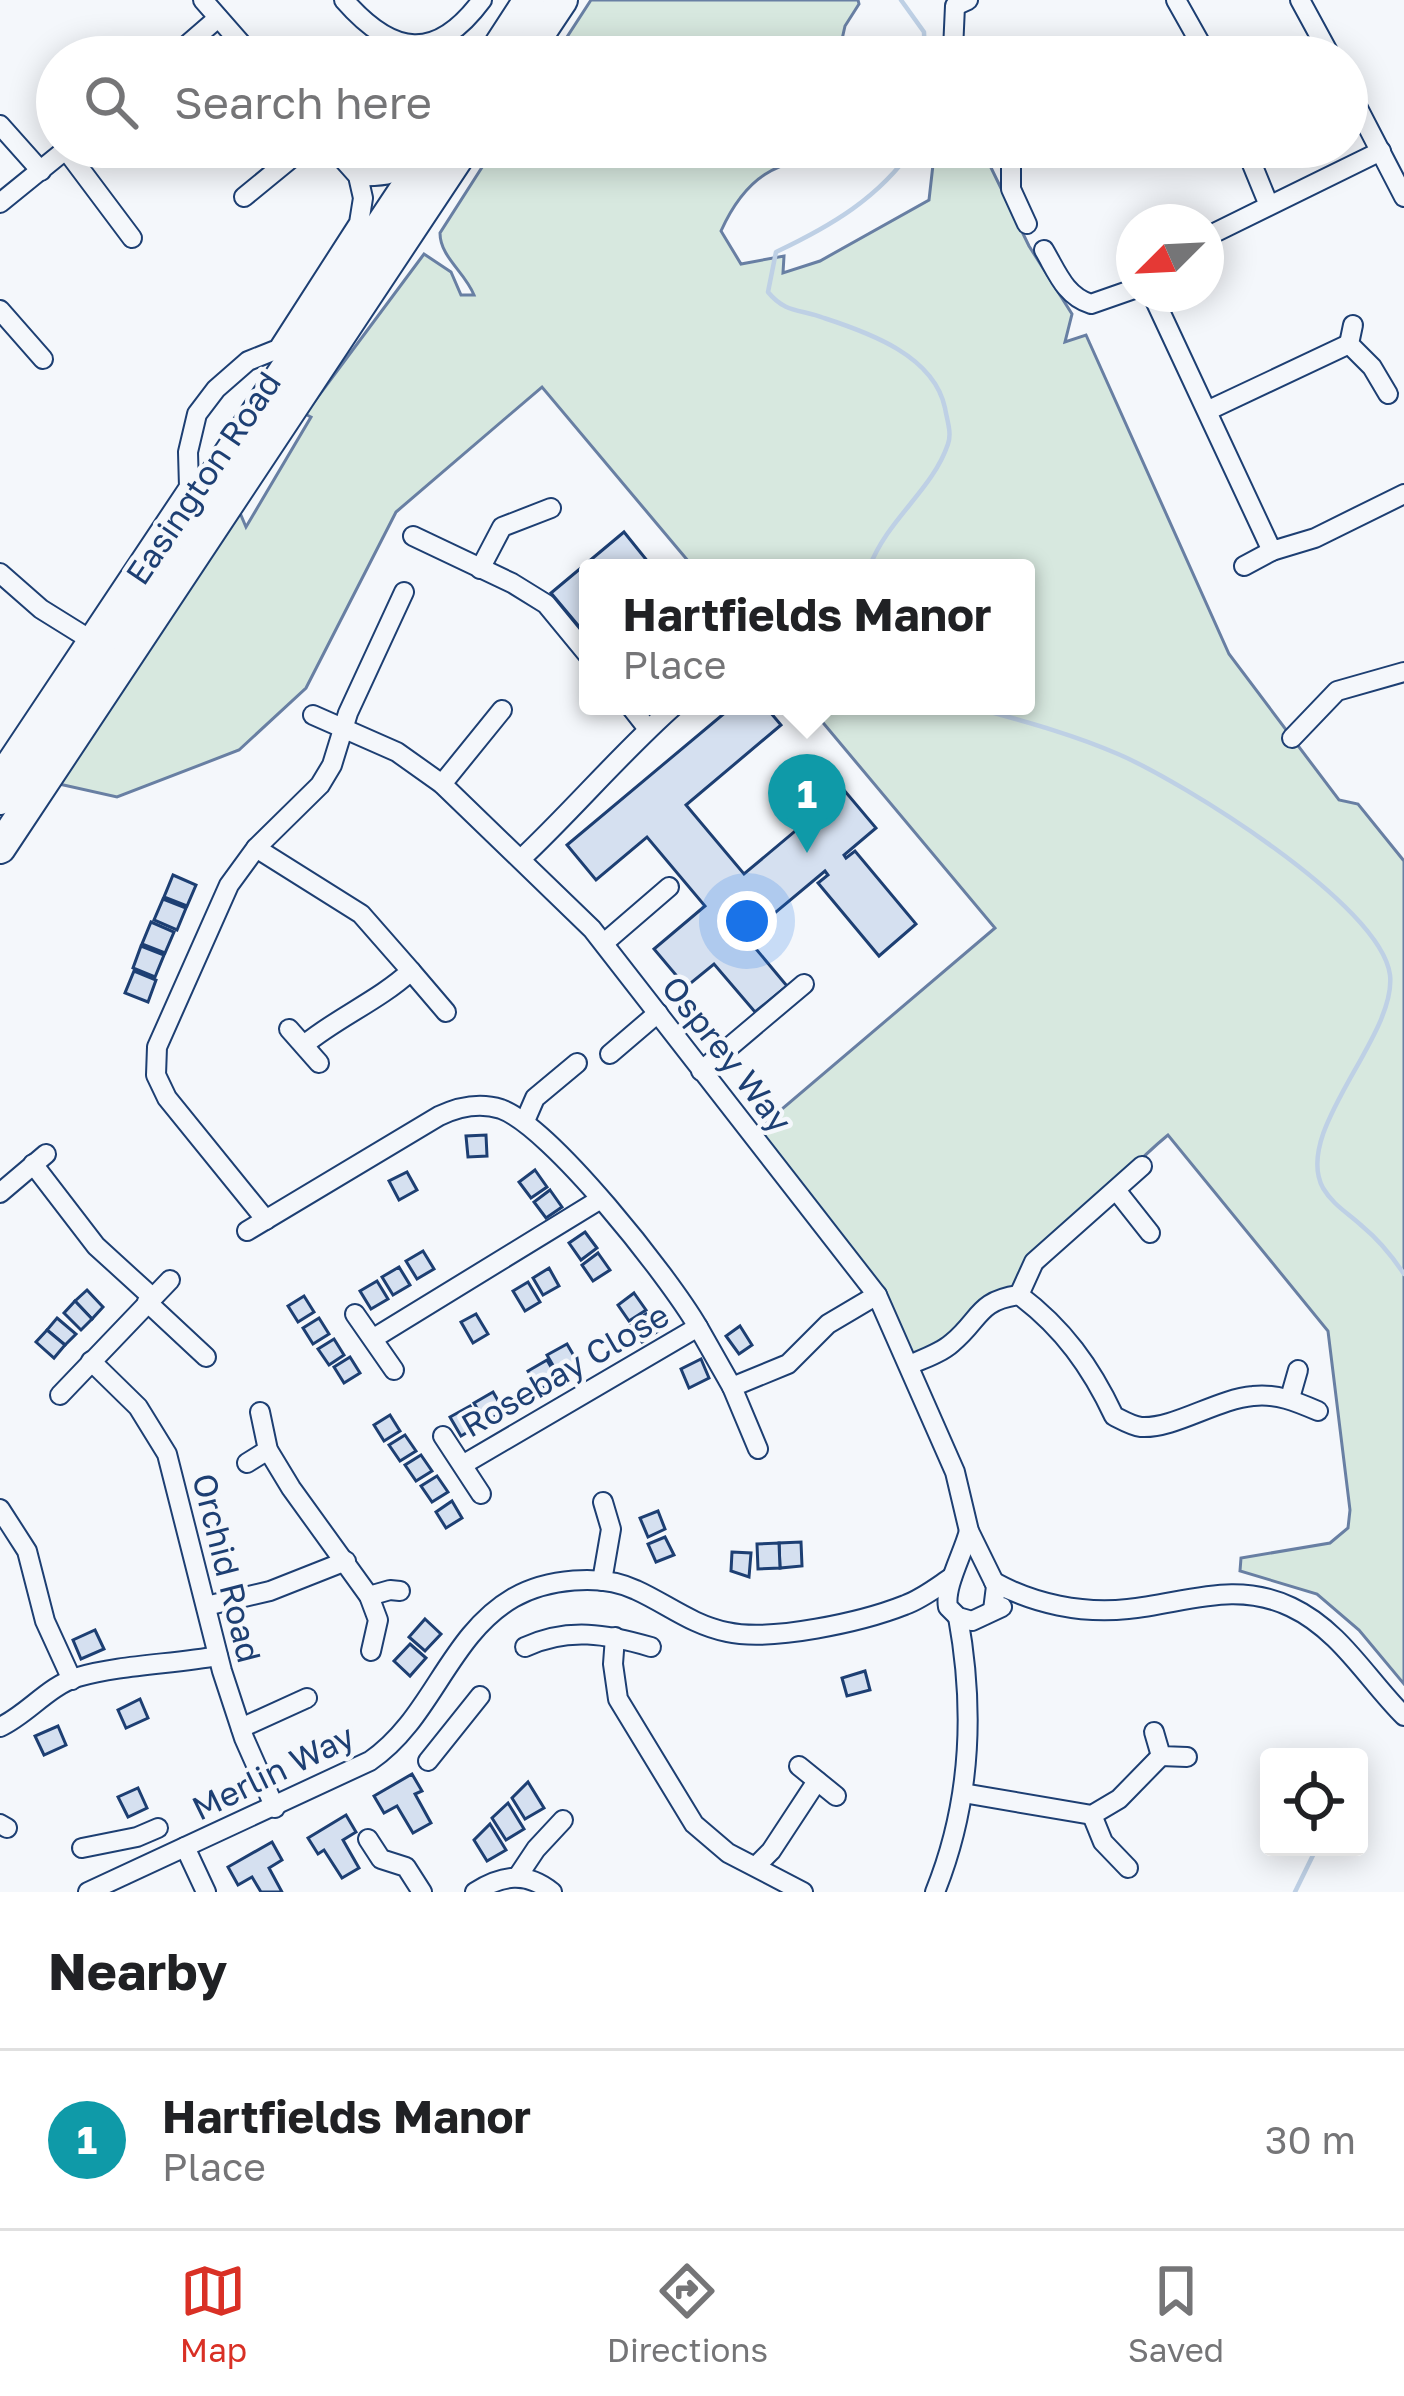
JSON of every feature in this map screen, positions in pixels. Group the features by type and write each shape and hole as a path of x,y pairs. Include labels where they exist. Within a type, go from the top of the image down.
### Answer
{"highway":[{"path":"506,36 530,0"},
{"path":"538,36 562,0"},
{"name":"Easington Road","path":"0,799 419,168"},
{"name":"Easington Road","path":"0,848 451,168"}],"street":[{"path":"203,0 234,36"},
{"path":"344,0 381,36"},
{"path":"442,36 464,25 482,0"},
{"path":"953,36 956,6 968,0"},
{"path":"1176,0 1194,36"},
{"path":"1319,36 1304,7 1324,1"},
{"path":"197,36 218,18"},
{"path":"0,124 36,164"},
{"path":"1368,125 1404,197"},
{"path":"1368,157 1382,151"},
{"path":"0,203 43,168"},
{"path":"81,168 132,238"},
{"path":"244,197 279,168"},
{"path":"1,769 188,487 188,452 197,414 216,389 248,361 278,349 358,223 363,199 358,176 351,168"},
{"path":"358,176 385,177 405,168"},
{"path":"1011,168 1011,189 1028,224"},
{"path":"1254,168 1268,203"},
{"path":"1224,227 1345,168"},
{"path":"1044,250 1069,292 1090,304 1116,296"},
{"path":"0,310 43,359"},
{"path":"1161,312 1272,551"},
{"path":"1209,410 1351,335 1388,394"},
{"path":"1244,566 1272,551 1315,538 1404,494"},
{"path":"480,569 502,527 551,508"},
{"path":"413,536 546,604 579,644"},
{"path":"0,573 41,609 86,637"},
{"path":"266,1220 167,1098 156,1075 157,1048 229,885 256,848 320,784 332,765 348,713 404,592"},
{"path":"1292,738 1337,691 1404,672"},
{"path":"442,784 502,710"},
{"name":"Osprey Way","path":"313,715 397,752 442,784 604,943 877,1294 955,1472 968,1531 993,1580"},
{"path":"637,715 648,729"},
{"path":"521,859 598,784 627,746 664,715"},
{"path":"256,848 362,914 446,1012"},
{"path":"604,943 668,887"},
{"path":"304,1045 411,971"},
{"path":"701,1071 804,983"},
{"path":"610,1054 658,1013"},
{"path":"289,1029 319,1063"},
{"path":"526,1121 535,1099 577,1063"},
{"path":"247,1231 462,1106 497,1107 526,1121 563,1155 698,1327"},
{"path":"0,1193 40,1159 96,1246 206,1358"},
{"path":"1019,1294 1034,1262 1142,1166"},
{"path":"1116,1190 1150,1233"},
{"path":"374,1338 599,1200"},
{"path":"60,1395 170,1280"},
{"path":"732,1387 788,1364 828,1324 877,1294"},
{"path":"909,1365 950,1346 979,1310 996,1298 1019,1294 1039,1309 1092,1370 1114,1416 1138,1427 1256,1395 1290,1398 1318,1411"},
{"path":"355,1314 394,1370"},
{"name":"Rosebay Close","path":"464,1464 698,1327 732,1387 758,1449"},
{"name":"Orchid Road","path":"92,1361 138,1407 167,1454 218,1656 241,1728 275,1808"},
{"path":"1290,1398 1298,1370"},
{"path":"260,1412 268,1450 369,1596 378,1620 370,1652"},
{"path":"442,1436 481,1494"},
{"path":"247,1463 268,1450"},
{"path":"602,1581 611,1529 603,1502"},
{"path":"0,1509 9,1537 36,1577 45,1621 72,1679"},
{"name":"Osprey Way","path":"954,1576 968,1531"},
{"path":"206,1606 270,1592 346,1562"},
{"path":"935,1892 948,1860 968,1748 966,1653 946,1595 954,1576 977,1570 1030,1601"},
{"name":"Merlin Way","path":"88,1892 275,1808 393,1745 481,1622 514,1598 547,1585 602,1581 634,1588 697,1624 730,1633 778,1637 906,1605 954,1576"},
{"path":"966,1653 998,1594 993,1580"},
{"path":"369,1596 400,1591"},
{"path":"955,1615 972,1621 1030,1601 1126,1610 1203,1594 1265,1596 1320,1624 1404,1716"},
{"name":"Merlin Way","path":"906,1605 955,1615"},
{"path":"525,1647 571,1634 615,1637 651,1647"},
{"path":"615,1637 614,1681 630,1724 694,1824 728,1853 795,1890"},
{"path":"0,1727 22,1717 72,1679 218,1656"},
{"path":"428,1761 480,1696"},
{"path":"241,1728 307,1698"},
{"path":"426,1702 456,1726"},
{"path":"1154,1732 1161,1756"},
{"path":"963,1793 1092,1815 1118,1799 1161,1756 1187,1756"},
{"path":"799,1766 836,1796"},
{"path":"756,1866 772,1851 817,1781"},
{"path":"1092,1815 1103,1842 1128,1868"},
{"path":"518,1876 563,1820"},
{"path":"82,1848 137,1838 158,1828"},
{"path":"137,1838 148,1863"},
{"path":"368,1839 381,1859 406,1867 422,1892"},
{"path":"185,1847 206,1892"},
{"path":"475,1892 496,1879 518,1876 535,1880 552,1892"}],"shaded area":[{"path":"591,0 858,0 859,4 843,36 568,36"},
{"path":"482,168 777,168 741,197 721,231 741,264 784,256 783,273 820,261 929,200 933,168 991,168 1029,246 1072,314 1065,342 1086,335 1229,654 1339,800 1358,804 1404,861 1404,1684 1359,1630 1317,1594 1240,1571 1241,1558 1330,1543 1348,1528 1350,1510 1328,1331 1168,1135 1007,1302 908,1360 881,1293 755,1132 995,928 817,715 1035,715 1035,559 686,559 542,387 396,512 306,688 239,750 117,797 59,784 240,513 246,527 311,417 305,414 424,254 451,272 461,295 474,295 444,250 440,233"}],"building":[{"path":"624,532 646,559 592,559"},
{"path":"579,570 579,626 551,593"},
{"path":"722,715 773,715 781,725 686,805 744,874 844,790 876,828 844,855 855,851 916,924 879,956 818,883 828,875 825,871 746,937 787,986 755,1012 714,964 686,987 654,949 705,906 647,837 596,880 567,845"},
{"path":"173,875 196,885 187,906 164,897"},
{"path":"163,899 186,908 177,930 154,920"},
{"path":"151,922 174,932 165,953 142,944"},
{"path":"141,946 164,955 155,977 133,968"},
{"path":"134,971 156,980 148,1002 125,993"},
{"path":"486,1135 487,1156 468,1157 466,1136"},
{"path":"535,1170 547,1187 531,1198 519,1182"},
{"path":"407,1172 417,1190 399,1200 389,1181"},
{"path":"550,1190 562,1207 546,1218 534,1202"},
{"path":"585,1232 597,1248 581,1260 569,1243"},
{"path":"423,1251 434,1269 417,1279 406,1261"},
{"path":"598,1253 610,1270 593,1281 582,1265"},
{"path":"399,1267 410,1285 393,1295 382,1277"},
{"path":"549,1268 559,1286 543,1295 533,1278"},
{"path":"377,1281 388,1299 371,1309 360,1291"},
{"path":"528,1282 540,1302 525,1311 513,1291"},
{"path":"87,1290 103,1307 92,1319 75,1301"},
{"path":"634,1293 646,1310 629,1321 618,1305"},
{"path":"304,1296 314,1312 298,1322 288,1306"},
{"path":"75,1301 92,1319 81,1330 64,1313"},
{"path":"476,1314 488,1334 473,1343 461,1322"},
{"path":"646,1314 658,1331 642,1342 630,1326"},
{"path":"57,1318 76,1334 65,1345 47,1330"},
{"path":"319,1318 329,1334 313,1344 303,1328"},
{"path":"740,1326 752,1345 739,1354 726,1336"},
{"path":"47,1330 65,1345 54,1358 36,1342"},
{"path":"334,1339 344,1355 329,1365 318,1349"},
{"path":"567,1344 578,1363 558,1374 547,1355"},
{"path":"350,1357 360,1373 344,1383 334,1367"},
{"path":"701,1359 709,1378 689,1388 681,1369"},
{"path":"547,1360 558,1379 539,1390 528,1371"},
{"path":"493,1392 504,1411 485,1422 474,1403"},
{"path":"470,1406 480,1425 461,1436 450,1417"},
{"path":"390,1415 400,1431 384,1441 374,1425"},
{"path":"405,1435 416,1451 400,1461 389,1445"},
{"path":"421,1455 432,1471 416,1481 405,1465"},
{"path":"437,1476 448,1492 432,1502 421,1486"},
{"path":"452,1501 462,1518 446,1528 436,1512"},
{"path":"658,1511 665,1529 648,1537 640,1518"},
{"path":"665,1537 674,1555 656,1562 648,1544"},
{"path":"801,1542 802,1566 780,1568 779,1543"},
{"path":"779,1543 780,1568 758,1569 757,1544"},
{"path":"732,1552 751,1553 749,1577 731,1571"},
{"path":"425,1619 441,1634 425,1651 409,1637"},
{"path":"95,1630 104,1649 81,1659 73,1640"},
{"path":"410,1644 426,1658 410,1676 394,1661"},
{"path":"865,1671 870,1690 847,1696 842,1678"},
{"path":"140,1699 148,1718 126,1728 118,1710"},
{"path":"58,1726 66,1745 44,1755 35,1736"},
{"path":"412,1774 422,1791 415,1794 431,1823 413,1833 397,1806 384,1813 374,1796"},
{"path":"528,1782 544,1808 525,1819 512,1798"},
{"path":"138,1788 147,1808 128,1817 118,1797"},
{"path":"508,1803 524,1829 506,1840 492,1818"},
{"path":"346,1815 356,1832 343,1840 359,1868 342,1878 324,1850 318,1854 308,1838"},
{"path":"490,1824 506,1850 487,1861 474,1840"},
{"path":"272,1842 282,1860 269,1868 282,1892 261,1892 252,1877 238,1885 228,1867"}],"waterway":[{"path":"901,0 924,36"},
{"path":"873,559 932,476 948,444 949,426 939,390 898,349 861,331 787,307 768,292 776,252 852,209 897,168"},
{"path":"1001,715 1100,746 1186,790 1317,881 1353,914 1378,946 1390,975 1388,999 1332,1112 1317,1165 1327,1194 1380,1243 1404,1274"},
{"path":"1295,1892 1313,1856"}],"place":[{"name":"Hartfields Manor","path":"807,853"}]}
